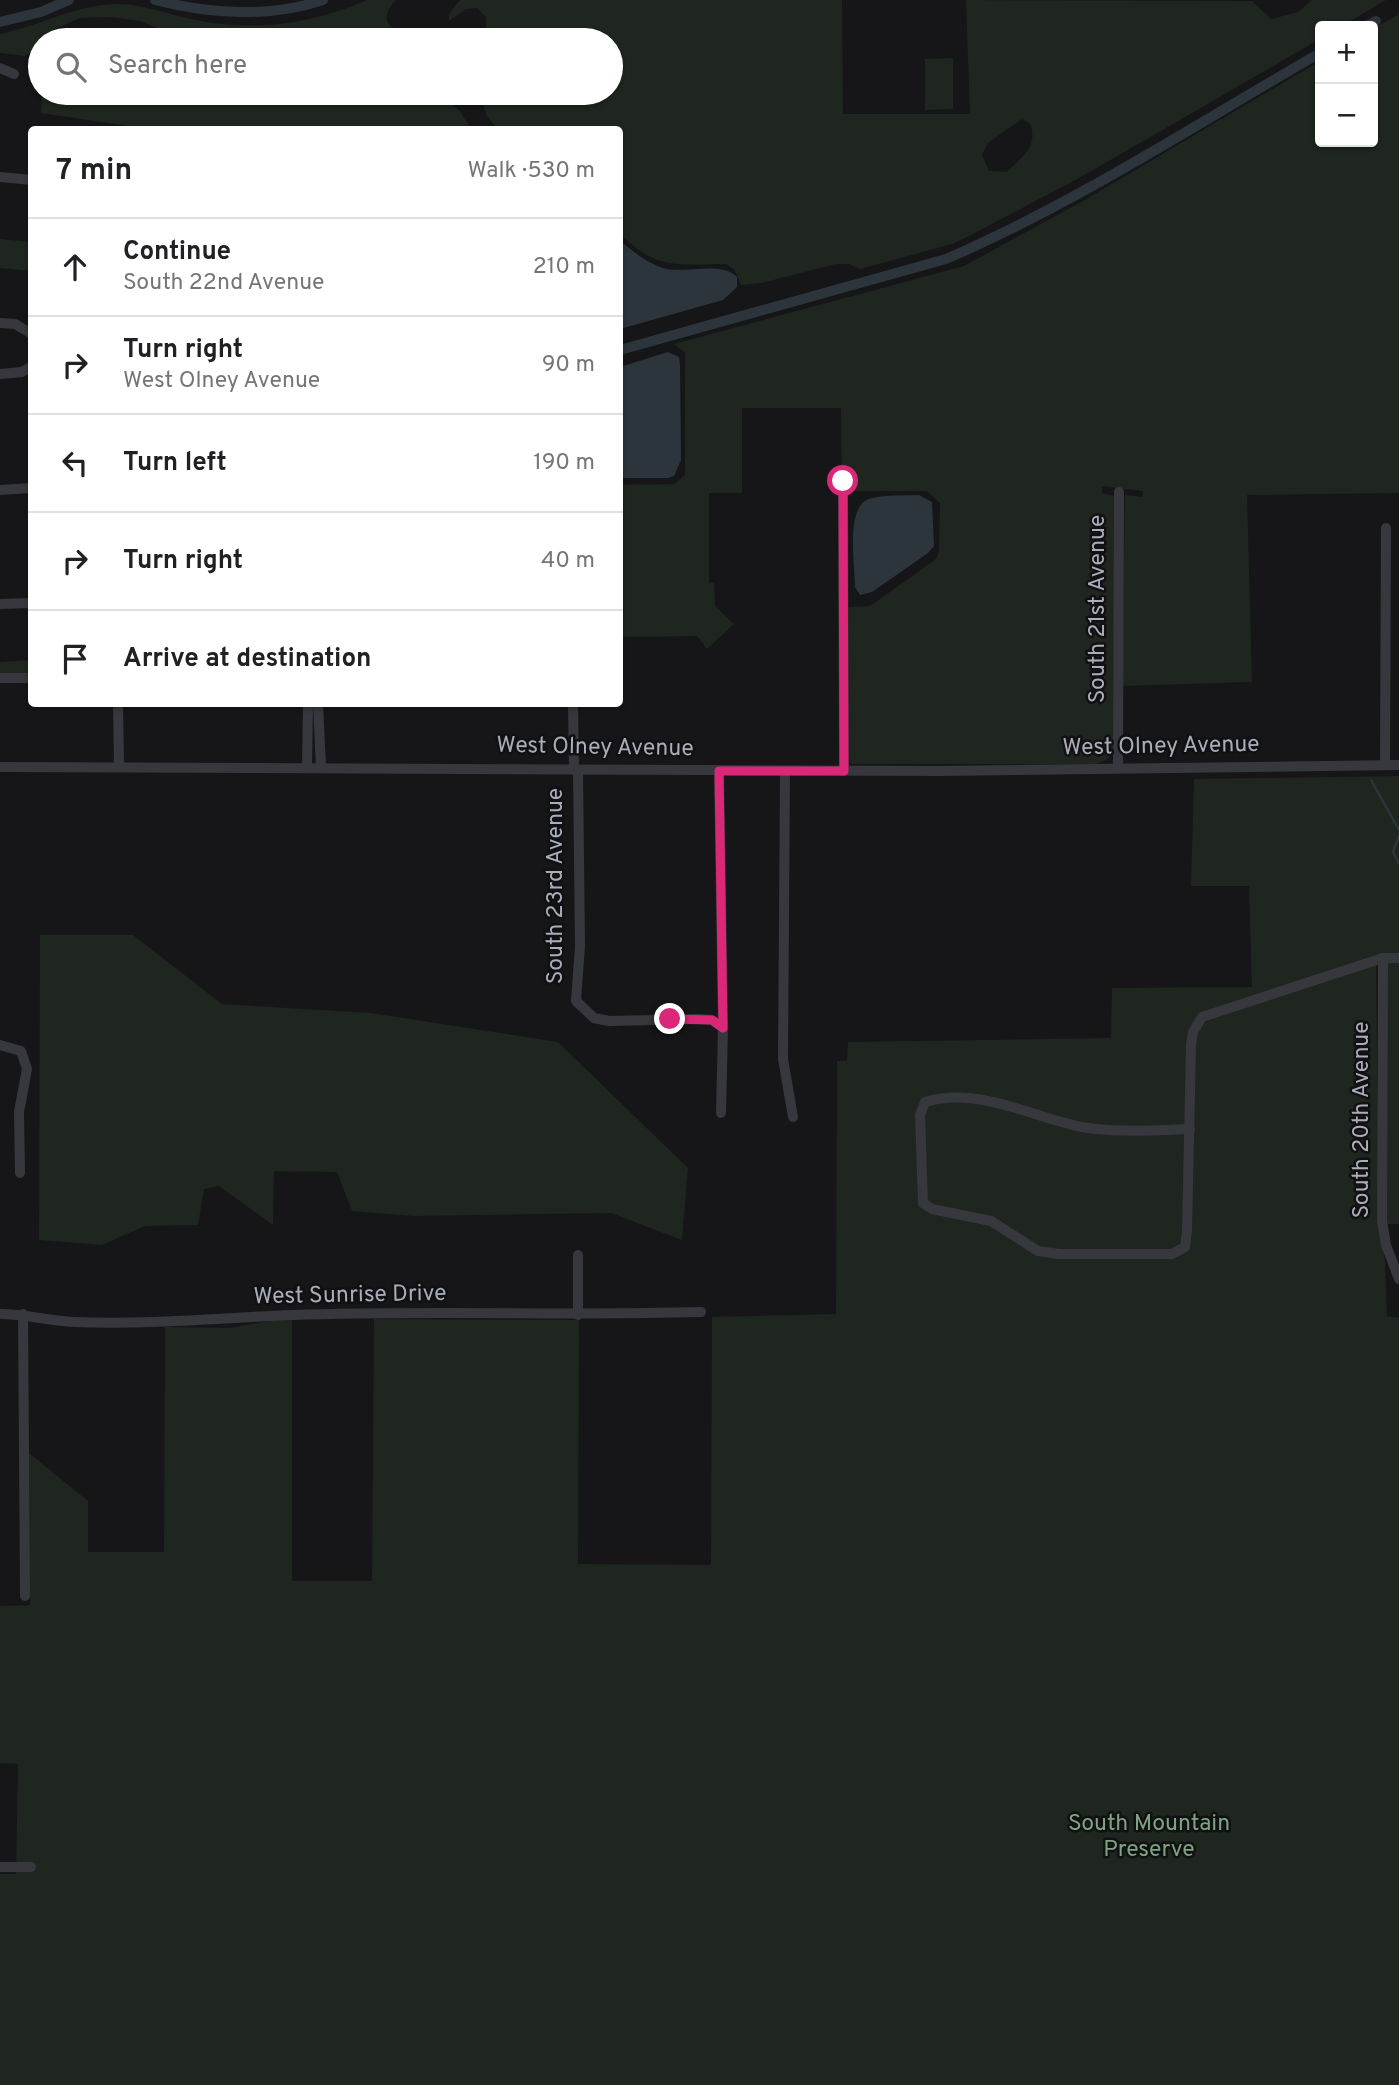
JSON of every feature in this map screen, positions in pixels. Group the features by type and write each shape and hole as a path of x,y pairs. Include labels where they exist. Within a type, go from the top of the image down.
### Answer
{"street":[{"path":"0,68 15,74"},
{"path":"0,177 28,180"},
{"path":"0,323 16,324 28,332"},
{"path":"0,374 22,372 28,368"},
{"path":"843,481 844,771"},
{"path":"0,490 28,488"},
{"name":"South 21st Avenue","path":"1118,768 1119,492"},
{"path":"1385,765 1386,527"},
{"path":"0,604 28,603"},
{"path":"0,678 28,678"},
{"path":"118,707 119,765"},
{"path":"307,767 308,707"},
{"path":"318,707 321,767"},
{"name":"South 23rd Avenue","path":"573,707 580,946 576,1002 594,1018 609,1021 699,1019 712,1020 723,1028"},
{"path":"307,725 320,725"},
{"name":"West Olney Avenue","path":"0,766 844,771 1399,765"},
{"path":"719,771 723,1028 721,1113"},
{"path":"785,771 783,1059 793,1117"},
{"path":"1190,1129 1082,1127 982,1099 939,1098 925,1102 920,1115 923,1203 932,1209 991,1221 1038,1251 1059,1254 1172,1254 1185,1247 1190,1129 1191,1045 1193,1032 1202,1017 1382,958 1399,958"},
{"name":"South 20th Avenue","path":"1382,958 1382,1221 1386,1245 1399,1279"},
{"path":"0,1045 21,1051 27,1069 19,1112 20,1172"},
{"path":"578,1255 578,1315"},
{"name":"West Sunrise Drive","path":"0,1314 23,1314 71,1322 235,1320 291,1315 578,1315 701,1311"},
{"path":"23,1314 25,1596"},
{"path":"0,1867 32,1867"}],"green space":[{"path":"367,0 396,0 386,17 393,28 157,28 140,21 111,17 80,18 57,28 28,28 28,54 25,56 0,53 0,34 73,11 103,5 137,6 196,20 240,25 304,20"},
{"path":"460,0 842,0 843,114 970,114 966,0 1252,1 1271,19 1298,12 1312,0 1386,0 1350,21 1315,21 1315,42 1081,177 952,244 860,269 849,264 836,264 762,283 741,285 734,269 726,264 668,263 646,254 623,237 623,126 495,126 487,116 483,105 623,105 623,28 486,28 486,17 477,8 466,9 449,21 449,14","holes":["1022,119 1030,124 1032,139 1027,151 1007,172 989,171 982,155 988,143"]},
{"path":"1399,14 1399,493 1247,495 1252,682 1122,686 1125,495 1142,497 1143,491 1102,486 1102,493 1114,496 1114,745 1108,759 1096,764 851,764 846,752 846,607 870,606 936,559 939,552 940,503 927,491 842,491 841,408 742,408 742,493 709,493 709,582 714,583 715,606 734,624 707,649 697,636 623,637 623,485 674,484 685,475 685,353 674,344 964,266 1083,201 1315,64 1315,147 1378,147 1378,26"},
{"path":"953,58 953,109 925,110 925,59"},
{"path":"41,105 453,105 469,126 127,126 41,113"},
{"path":"0,239 28,242 28,271 0,268"},
{"path":"28,660 28,673 0,673 0,662"},
{"name":"South Mountain Preserve","path":"1399,776 1399,955 1376,956 1378,1224 1385,1261 1387,1316 1399,1318 1399,2085 0,2085 0,1874 16,1874 18,1764 0,1763 0,1606 30,1605 29,1453 88,1501 88,1552 164,1552 165,1327 230,1328 292,1317 292,1581 372,1581 374,1319 579,1320 578,1564 711,1565 712,1317 836,1314 837,1061 847,1061 848,1042 1111,1038 1112,988 1252,987 1249,886 1191,886 1194,779"},
{"path":"40,935 133,935 222,1004 371,1013 558,1042 688,1168 682,1240 611,1213 414,1216 352,1211 337,1172 274,1171 273,1225 219,1186 204,1189 198,1225 145,1226 102,1245 39,1240"},
{"path":"1387,963 1399,963 1399,1224 1387,1224"}],"shaded area":[{"path":"623,243 648,261 667,269 714,268 731,272 737,277 737,287 723,300 623,328"},
{"path":"668,352 679,357 681,460 674,476 623,478 623,366"},
{"path":"919,495 932,502 934,546 872,592 860,595 855,587 853,538 857,513 862,504 881,496"}],"waterway":[{"path":"0,22 41,12 69,0"},
{"path":"155,0 239,12 282,10 323,0"},
{"path":"623,349 946,259 1089,188 1315,56"},
{"path":"1371,780 1399,830"},
{"path":"1399,836 1393,852 1399,864"}],"route":[{"path":"670,1019 712,1020 723,1028 719,771 844,771 843,481"}]}
